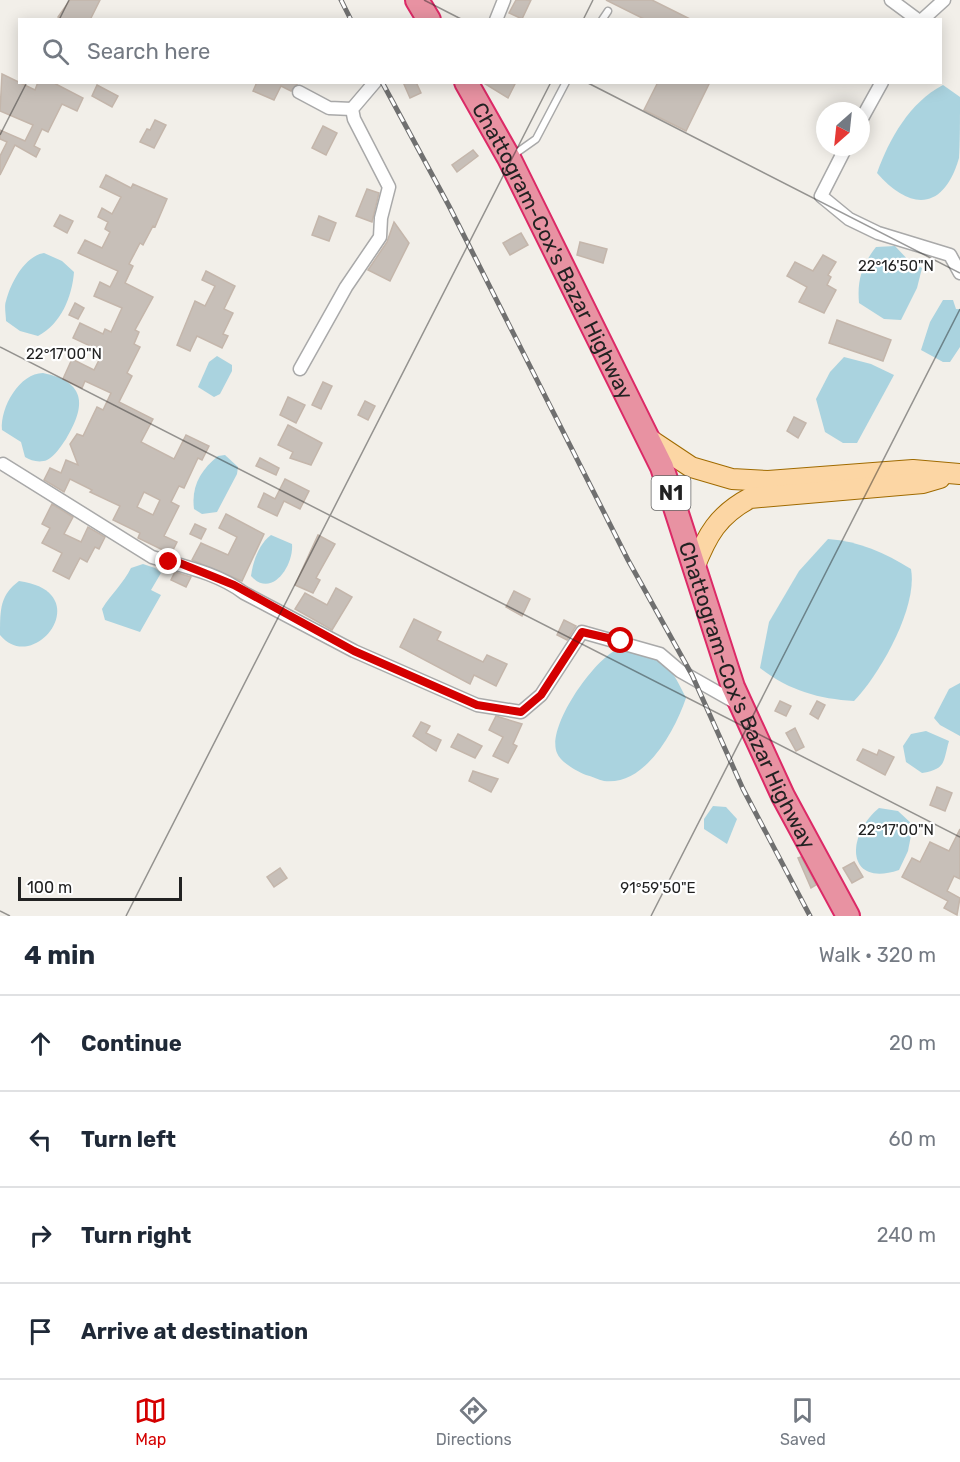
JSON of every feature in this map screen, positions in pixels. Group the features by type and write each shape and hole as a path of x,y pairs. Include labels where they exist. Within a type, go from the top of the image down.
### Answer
{"highway":[{"path":"417,0 428,18"},
{"name":"Chattogram-Cox's Bazar Highway","path":"468,84 509,158 662,467 741,705 783,796 848,916"}],"main road":[{"path":"649,439 691,467 732,479 768,481 913,470 955,474"},
{"path":"694,567 706,537 735,506 750,498 923,483 955,474"}],"street":[{"path":"497,18 504,0"},
{"path":"891,0 917,18"},
{"path":"922,18 944,0"},
{"path":"352,109 373,84"},
{"path":"870,104 881,84"},
{"path":"299,92 329,108 352,109"},
{"path":"300,369 346,287 380,237 381,218 389,187 354,119 352,109"},
{"path":"841,156 821,195 849,219 878,233 950,255 960,273"},
{"path":"3,464 152,557 177,562 234,585 354,651 477,705 521,712 541,695 582,632 660,654 680,671 741,705"}],"lane":[{"path":"603,18 608,10"},
{"path":"509,158 536,139 565,84"}],"water":[{"path":"943,85 960,97 959,158 945,188 925,200 914,199 890,186 877,173 894,135 911,111 931,92"},
{"path":"895,246 910,262 922,268 917,288 901,320 884,319 859,303 860,280 871,254 876,247"},
{"path":"44,253 62,261 74,272 71,291 64,309 53,324 38,336 20,331 6,321 5,305 11,286 25,264"},
{"path":"943,300 953,300 956,309 960,309 960,347 950,362 943,362 921,350 930,322"},
{"path":"217,356 232,365 232,371 220,394 214,397 198,387 209,362"},
{"path":"844,357 871,364 894,375 857,443 843,443 825,432 816,399 830,372"},
{"path":"43,373 68,382 75,389 79,406 73,427 60,448 50,458 39,461 25,457 21,442 2,430 2,421 8,402 19,385"},
{"path":"225,455 238,467 237,474 217,512 202,514 194,509 193,501 198,479 218,456"},
{"path":"271,535 292,544 292,552 280,576 274,582 267,584 251,576 257,553"},
{"path":"828,539 850,542 871,549 911,569 912,584 909,602 895,639 875,674 854,701 804,692 781,682 760,668 769,622 799,571"},
{"path":"143,564 161,573 151,590 161,595 140,632 105,620 102,609 131,568"},
{"path":"19,581 43,588 55,600 57,614 52,628 42,639 29,646 14,645 0,635 2,604 8,592"},
{"path":"634,647 660,660 672,672 686,698 666,740 646,765 633,775 619,780 604,781 574,769 559,757 555,742 558,728 573,697 595,668 618,649"},
{"path":"960,683 960,736 940,725 934,718 949,689"},
{"path":"926,731 949,741 943,763 936,769 922,773 906,762 903,746 911,734"},
{"path":"713,806 726,807 737,819 727,844 704,829 704,819"},
{"path":"879,808 898,811 913,825 908,851 899,870 881,874 868,872 860,865 856,856 861,832 868,819"}],"building":[{"path":"70,0 100,0 91,18 58,17"},
{"path":"516,0 531,0 522,18 509,13"},
{"path":"606,0 652,0 688,18 642,18"},
{"path":"2,74 18,82 18,84 35,90 37,84 56,84 83,98 77,111 62,104 48,132 42,129 34,146 40,149 36,157 15,145 0,175 0,156 7,142 0,139 0,130 25,141 33,125 0,111"},
{"path":"256,84 297,84 291,91 281,86 274,100 253,91"},
{"path":"404,84 417,84 421,93 410,98"},
{"path":"485,84 515,84 508,98"},
{"path":"657,84 709,84 686,131 644,110"},
{"path":"97,85 118,96 112,107 92,96"},
{"path":"155,120 166,125 154,148 140,142"},
{"path":"323,126 337,133 326,155 312,148"},
{"path":"473,150 478,156 457,172 452,165"},
{"path":"106,175 131,188 133,184 167,199 155,227 153,226 143,245 140,243 129,264 133,266 125,283 153,297 135,330 139,332 134,344 140,347 127,373 132,376 119,402 153,419 141,442 174,459 186,435 209,446 202,460 198,458 184,488 179,486 171,502 179,506 164,536 177,542 171,554 138,538 140,533 113,520 120,506 90,492 92,490 70,479 64,492 44,480 50,468 61,473 66,460 78,465 70,444 77,434 83,436 97,407 103,410 111,393 85,381 82,388 63,379 72,359 94,370 103,352 73,338 80,323 103,334 105,329 111,332 122,308 94,296 100,282 110,287 118,271 78,253 85,240 102,248 110,232 105,229 108,222 98,217 102,208 112,214 121,197 100,187","holes":["144,492 160,500 153,515 137,507"]},
{"path":"367,189 379,193 372,222 356,216"},
{"path":"60,215 73,221 67,233 54,226"},
{"path":"319,216 336,223 329,241 312,235"},
{"path":"394,222 409,243 390,281 368,270 387,242"},
{"path":"521,233 528,245 510,255 503,243"},
{"path":"580,242 607,249 603,263 577,255"},
{"path":"823,255 836,262 828,275 831,277 827,285 836,290 824,313 799,302 807,287 787,276 795,262 813,271"},
{"path":"206,271 235,286 224,309 233,313 223,334 228,336 222,348 197,336 190,351 177,345 195,301 205,306 215,286 202,280"},
{"path":"75,303 84,308 78,319 69,315"},
{"path":"837,320 891,340 883,361 829,343"},
{"path":"323,382 332,386 321,409 312,405"},
{"path":"288,397 305,405 296,423 280,415"},
{"path":"365,401 375,406 368,420 358,415"},
{"path":"794,417 806,423 798,438 787,431"},
{"path":"288,425 322,443 311,465 290,458 293,452 278,445"},
{"path":"260,458 279,468 276,475 256,466"},
{"path":"285,479 309,491 300,509 284,501 277,516 258,507 264,493 275,499"},
{"path":"52,504 73,517 64,534 81,542 88,527 105,537 99,549 95,547 87,562 80,558 69,579 53,571 62,553 42,543 50,528 42,524"},
{"path":"226,514 264,534 242,581 192,560 201,543 228,555 237,537 219,528"},
{"path":"195,524 206,529 201,539 190,534"},
{"path":"318,535 335,544 316,578 320,580 313,593 295,585"},
{"path":"175,572 191,577 186,587 171,580"},
{"path":"336,588 352,597 332,630 295,609 305,593 327,605"},
{"path":"514,591 530,599 522,616 506,607"},
{"path":"414,619 441,632 437,640 483,662 487,655 507,664 496,686 474,675 470,684 400,647"},
{"path":"564,620 576,626 567,640 557,635"},
{"path":"780,701 791,706 786,716 775,711"},
{"path":"817,701 825,705 818,719 810,714"},
{"path":"496,716 522,724 513,744 517,746 508,763 493,756 503,737 489,730"},
{"path":"421,722 430,726 426,733 441,740 436,751 413,736"},
{"path":"795,728 804,747 796,751 786,733"},
{"path":"458,734 482,746 475,758 451,747"},
{"path":"863,749 877,755 879,750 894,757 885,775 857,760"},
{"path":"473,771 498,779 491,792 469,781"},
{"path":"937,787 952,793 945,811 930,805"},
{"path":"960,829 960,879 954,876 947,891 960,898 957,915 944,908 948,901 902,877 912,858 920,862 930,842 949,851"},
{"path":"801,857 816,885 811,888 798,858"},
{"path":"854,862 863,877 852,883 843,868"},
{"path":"280,868 287,878 274,887 267,877"}],"railway":[{"path":"341,0 350,18"},
{"path":"383,84 449,206 628,560 692,675 743,789 810,916"}],"route":[{"path":"169,562 177,562 234,585 244,593 354,651 477,705 521,712 541,695 582,632 621,641"}]}
